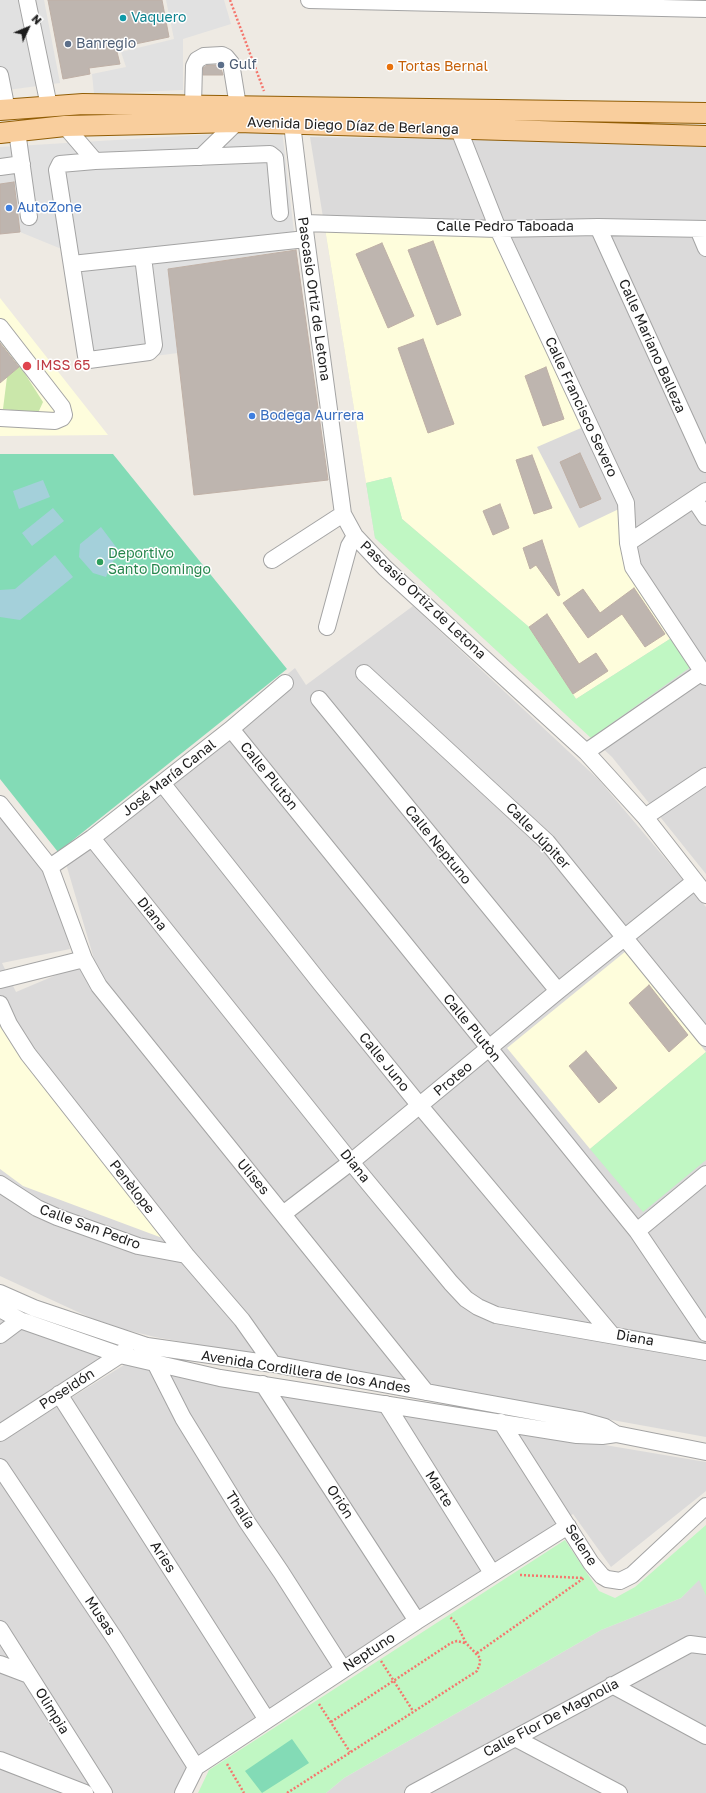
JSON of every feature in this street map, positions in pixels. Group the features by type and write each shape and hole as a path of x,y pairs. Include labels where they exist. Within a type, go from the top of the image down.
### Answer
{"main road":[{"name":"Avenida Diego Díaz de Berlanga","path":"3,110 83,104 193,105 238,114 271,106 293,115 459,130 706,136"},
{"name":"Avenida Diego Díaz de Berlanga","path":"9,132 65,126 238,114 706,113"}],"street":[{"path":"27,0 48,106"},
{"path":"309,0 609,4 706,9"},
{"path":"193,105 194,66 196,60 204,56 222,55 226,57 231,63 238,114 201,157"},
{"path":"0,75 3,110"},
{"name":"Pascasio Ortiz de Letona","path":"293,115 306,240 343,514 355,536 385,568 586,752 645,817 706,895"},
{"path":"65,126 95,161"},
{"name":"Calle Francisco Severo","path":"459,130 498,229 626,503 630,557 636,573 704,675"},
{"path":"9,132 22,164 29,217"},
{"path":"142,257 154,345 148,352 90,360 86,358 57,170 63,162 272,154 275,158 280,213"},
{"path":"0,167 22,164"},
{"name":"Calle Pedro Taboada","path":"304,223 498,229 598,227 702,229"},
{"name":"Calle Mariano Balleza","path":"598,227 706,464"},
{"path":"702,229 706,248"},
{"path":"72,264 306,240"},
{"path":"0,327 62,407 64,414 62,418 56,421 0,418"},
{"path":"628,542 700,495 706,517"},
{"path":"272,560 343,514"},
{"path":"327,626 349,546 355,536"},
{"name":"Calle Júpiter","path":"364,673 547,842 706,1038"},
{"path":"586,752 704,675"},
{"name":"José María Canal","path":"50,867 92,838 231,729 284,683"},
{"name":"Calle Neptuno","path":"319,699 558,991"},
{"name":"Calle Plutòn","path":"231,729 637,1231 706,1333"},
{"path":"645,817 706,776"},
{"name":"Calle Juno","path":"162,783 320,984 612,1335"},
{"name":"Ulises","path":"0,804 50,867 84,959 99,986 426,1392"},
{"name":"Diana","path":"92,838 351,1162 451,1283 472,1303 496,1315 706,1352"},
{"name":"Proteo","path":"284,1214 420,1106 558,991 694,881"},
{"path":"0,980 84,959"},
{"name":"Penèlope","path":"0,1004 9,1024 28,1054 186,1255 242,1320 273,1364"},
{"path":"637,1231 705,1177"},
{"name":"Calle San Pedro","path":"0,1184 37,1208 57,1217 138,1246 186,1255"},
{"name":"Avenida Cordillera de los Andes","path":"0,1293 34,1308 140,1344 273,1364 588,1422 605,1427 616,1434"},
{"name":"Avenida Cordillera de los Andes","path":"0,1309 20,1320 120,1355 220,1378 577,1435 602,1436 616,1434 706,1452"},
{"path":"0,1335 20,1320"},
{"name":"Poseidón","path":"0,1433 120,1355 140,1344"},
{"name":"Thalía","path":"140,1344 155,1363 183,1418 212,1465 342,1669"},
{"name":"Orión","path":"264,1384 417,1620"},
{"name":"Aries","path":"59,1394 268,1720"},
{"name":"Marte","path":"386,1404 492,1573"},
{"name":"Selene","path":"501,1422 568,1526 590,1574 602,1576 612,1581 626,1579 640,1568 706,1506"},
{"name":"Musas","path":"0,1467 115,1639 196,1767"},
{"name":"Neptuno","path":"196,1767 417,1620 568,1526"},
{"name":"Olimpia","path":"0,1629 104,1793"},
{"name":"Calle Flor De Magnolia","path":"414,1793 690,1644 706,1646"},
{"path":"0,1664 29,1675"},
{"path":"612,1685 706,1736"},
{"path":"515,1738 619,1793"},
{"path":"0,1760 85,1793"},
{"path":"184,1793 196,1767"}],"path":[{"path":"230,0 271,106"},
{"path":"492,1573 590,1574"},
{"path":"477,1653 590,1574"},
{"path":"287,1793 477,1671 480,1664 480,1658 477,1653 466,1643 456,1623 439,1607"},
{"path":"330,1722 451,1643 457,1641 466,1643"},
{"path":"374,1649 413,1711"},
{"path":"310,1691 350,1752"},
{"path":"219,1752 244,1793"}],"shaded area":[{"path":"0,0 44,0 60,83 0,91"},
{"path":"166,0 224,0 231,24 183,39 183,90 94,94 92,74 126,67 121,52 174,39"},
{"path":"282,130 296,249 169,269 178,353 83,365 64,250 20,232 14,183 0,184 0,147"},
{"path":"310,137 706,143 706,874 612,757 375,538"},
{"path":"325,229 495,237 581,428 537,447 579,528 621,508 623,562 673,637 576,699 529,627 402,519 391,477 366,483"},
{"name":"IMSS 65","path":"0,298 108,435 0,436"},
{"path":"413,606 599,780 706,907 706,1437 155,1337 106,1325 0,1276 0,809 52,876 70,949 2,963 16,992 94,959 64,857 295,668 306,685"},
{"path":"626,951 706,1052 590,1149 507,1048"},
{"path":"0,1002 165,1239 23,1186 0,1169"},
{"path":"0,1319 104,1356 0,1423"},
{"path":"132,1360 182,1374 706,1462 706,1491 611,1567 573,1514 188,1765 174,1793 0,1793 0,1442"},
{"path":"706,1572 706,1793 326,1793 344,1778 601,1630 681,1598"}],"green space":[{"path":"20,366 43,402 38,413 3,409 7,377"},
{"name":"Deportivo Santo Domingo","path":"0,454 113,454 287,669 58,852 0,779"},
{"path":"391,477 402,519 529,627 576,699 673,637 692,666 591,738 375,538 366,483"},
{"path":"706,1052 706,1160 643,1212 590,1149"},
{"path":"706,1525 706,1596 699,1580 681,1598 601,1630 344,1778 326,1793 198,1793 209,1770 565,1540 599,1591 615,1598 635,1587"},
{"path":"292,1739 309,1763 262,1793 245,1771"}],"water":[{"path":"43,480 50,497 19,509 13,491"},
{"path":"53,508 64,521 32,546 22,533"},
{"path":"101,527 122,555 113,561 106,577 93,573 79,557 80,544"},
{"path":"55,555 73,577 20,620 0,617 0,590 15,589"}],"building":[{"name":"Vaquero","path":"48,0 162,0 169,37 116,48 120,64 89,68 90,74 63,79"},
{"path":"207,65 220,65 223,75 203,75 203,68"},
{"name":"AutoZone","path":"14,182 20,232 0,234 0,184"},
{"path":"433,241 461,315 437,325 408,250"},
{"path":"382,243 414,316 388,328 356,254"},
{"name":"Bodega Aurrera","path":"296,250 328,480 194,495 168,269"},
{"path":"423,339 454,424 428,433 398,348"},
{"path":"0,343 19,367 0,383"},
{"path":"546,367 564,419 543,426 525,376"},
{"path":"580,453 601,499 580,508 560,462"},
{"path":"532,455 552,508 534,514 516,460"},
{"path":"500,504 509,528 493,535 483,511"},
{"path":"542,540 560,595 558,596 536,565 530,569 523,548"},
{"path":"634,588 665,634 645,647 622,614 588,638 563,603 583,589 600,613"},
{"path":"547,614 579,664 596,653 608,671 573,694 529,627"},
{"path":"649,985 688,1035 669,1052 629,1003"},
{"path":"586,1051 617,1088 599,1103 569,1066"}],"place":[{"name":"Vaquero","path":"123,18"},
{"name":"Banregio","path":"68,44"},
{"name":"Gulf","path":"221,65"},
{"name":"Tortas Bernal","path":"390,67"},
{"name":"AutoZone","path":"9,208"},
{"name":"IMSS 65","path":"27,366"},
{"name":"Bodega Aurrera","path":"252,416"},
{"name":"Deportivo Santo Domingo","path":"100,562"}]}
